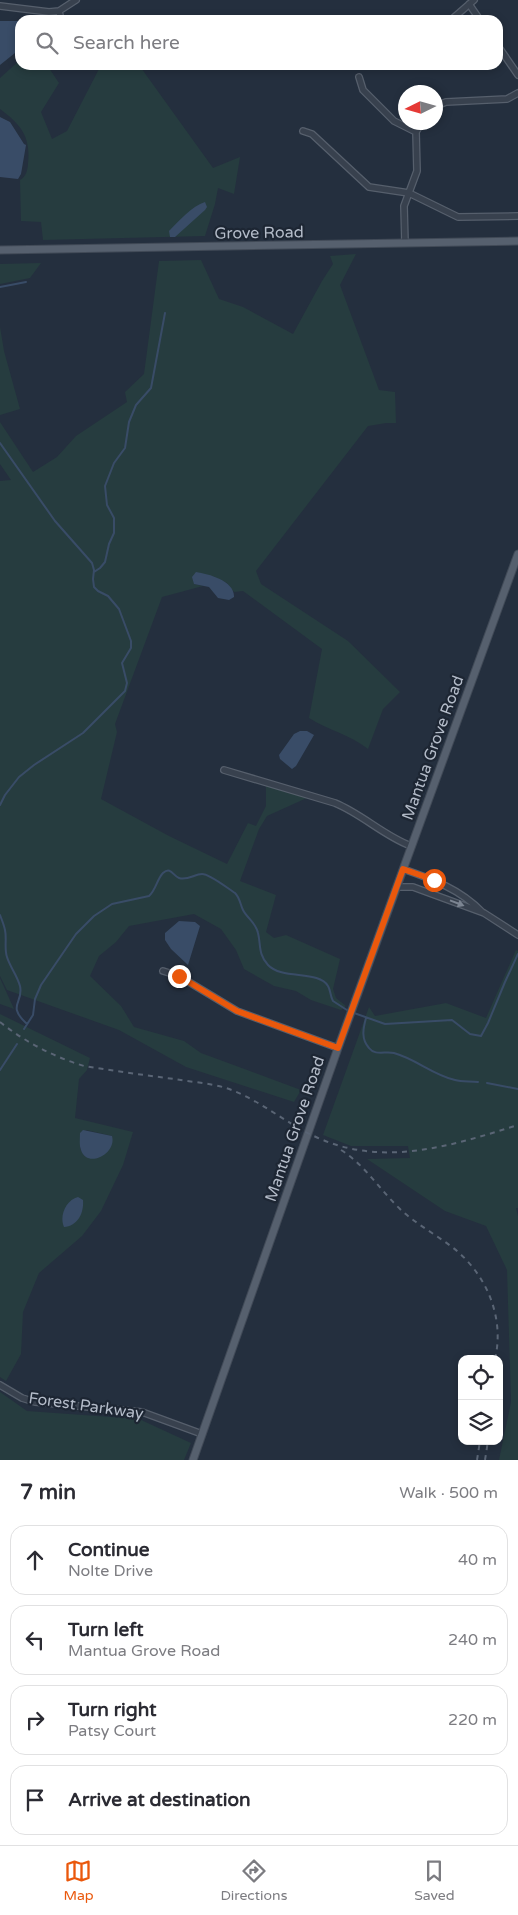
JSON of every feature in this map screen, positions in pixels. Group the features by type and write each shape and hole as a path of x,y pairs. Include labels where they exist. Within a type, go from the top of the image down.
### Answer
{"main road":[{"name":"Grove Road","path":"0,250 518,240"},
{"name":"Mantua Grove Road","path":"192,1460 338,1048 518,554"}],"street":[{"path":"0,6 48,12 59,11 76,0"},
{"path":"457,15 471,2 478,15"},
{"path":"59,11 60,15"},
{"path":"503,53 518,75"},
{"path":"359,77 363,90 394,121 416,132 417,171 404,206 405,243"},
{"path":"443,103 507,99 518,92"},
{"path":"303,131 312,134 369,187 408,193 458,217 518,216"},
{"path":"224,770 335,802 348,808 400,842 411,846"},
{"path":"403,869 449,887 518,935"},
{"path":"397,887 413,887 484,913"},
{"path":"163,971 179,976 237,1011 338,1048"},
{"name":"Forest Parkway","path":"0,1385 22,1398 35,1402 142,1412 202,1434"}],"green space":[{"path":"15,64 15,70 50,70 59,83 41,112 52,139 67,131 98,70 143,70 213,168 240,157 234,194 218,188 205,236 43,240 41,222 21,221 20,180 24,177 27,170 28,145 23,132 0,109 0,78"},
{"path":"356,254 340,285 379,390 395,392 396,423 368,426 256,571 261,584 348,641 400,692 383,709 368,749 309,718 322,649 243,591 234,592 227,583 212,576 194,584 203,586 162,597 115,724 117,732 101,799 169,836 227,864 248,823 256,826 266,806 266,785 309,797 267,816 259,829 240,881 276,895 266,932 274,938 286,935 340,959 333,989 336,998 346,1006 341,1010 311,1000 296,991 274,986 244,969 236,950 221,929 194,914 129,926 116,942 99,956 90,976 121,1006 134,1027 184,1041 201,1053 301,1090 294,1102 186,1067 119,1030 7,990 0,976 0,481 11,480 0,464 0,422 33,472 57,457 76,436 127,402 125,392 144,374 159,261 201,260 219,299 243,307 293,334 333,264 330,256"},
{"path":"41,263 30,278 0,284 0,264"},
{"path":"0,327 4,351 20,409 0,415"},
{"path":"516,950 518,951 518,1208 516,1208 518,1216 518,1460 499,1460 511,1402 507,1270 486,1226 445,1211 367,1159 410,1158 408,1146 351,1146 323,1135 369,1007 375,1016 446,1003 486,1018"},
{"path":"0,978 14,1009 0,1004"},
{"path":"0,1014 90,1058 87,1070 79,1079 75,1118 133,1132 123,1165 101,1211 82,1236 39,1273 23,1312 21,1354 6,1381 0,1377","holes":["86,1130 112,1136 84,1155 80,1148"]},
{"path":"0,1392 27,1411 139,1419 191,1443 184,1460 0,1460"}],"water":[{"path":"0,21 15,21 15,53 0,65"},
{"path":"0,117 10,122 26,145 21,174 18,179 0,177"},
{"path":"205,202 207,207 205,210 175,237 170,237 169,231 177,223 191,210"},
{"path":"196,572 220,579 230,587 234,597 229,600 218,598 209,587 194,584 192,577"},
{"path":"300,731 307,731 314,735 296,766 292,769 280,759 279,755 294,734"},
{"path":"179,921 195,922 200,926 188,965 171,949 165,940 165,933"},
{"path":"83,1130 112,1136 112,1143 106,1153 95,1159 84,1156 80,1144 80,1133"},
{"path":"78,1197 83,1200 81,1214 73,1224 64,1227 63,1213 70,1201"}],"waterway":[{"path":"0,287 26,282"},
{"path":"94,572 105,562 109,544 114,533 114,518 107,505 105,486 114,463 125,448 129,422 136,405 151,388 165,313"},
{"path":"0,443 55,521 92,563 94,587 108,596 119,609 131,641 131,648 122,663 127,683 125,691 83,733 19,777 0,805"},
{"path":"24,1029 33,1015 35,999 41,985 76,934 94,916 112,904 149,896 161,875 166,871 172,872 182,879 202,874 214,879 235,893 245,913 257,929 261,953 268,965 274,970 309,976 323,981 328,986 333,1001 350,1012"},
{"path":"0,915 5,930 7,957 20,986 21,992 17,1008 21,1018 27,1024"},
{"path":"354,1013 385,1024 452,1020 470,1034 481,1036 518,954"},
{"path":"366,1018 364,1037 366,1045 374,1052 394,1053 447,1078 478,1082"},
{"path":"0,1070 17,1044"},
{"path":"487,1083 518,1089"}],"railway":[{"path":"0,1022 40,1048 84,1066 226,1088 250,1098 316,1137 341,1146 366,1151 392,1152 442,1146 518,1125"},
{"path":"341,1150 365,1170 400,1209 452,1247 474,1270 483,1283 495,1312 497,1327 496,1355"},
{"path":"477,1460 479,1445"},
{"path":"485,1460 487,1445"}],"route":[{"path":"179,976 237,1011 338,1048 403,869 434,880"}]}
